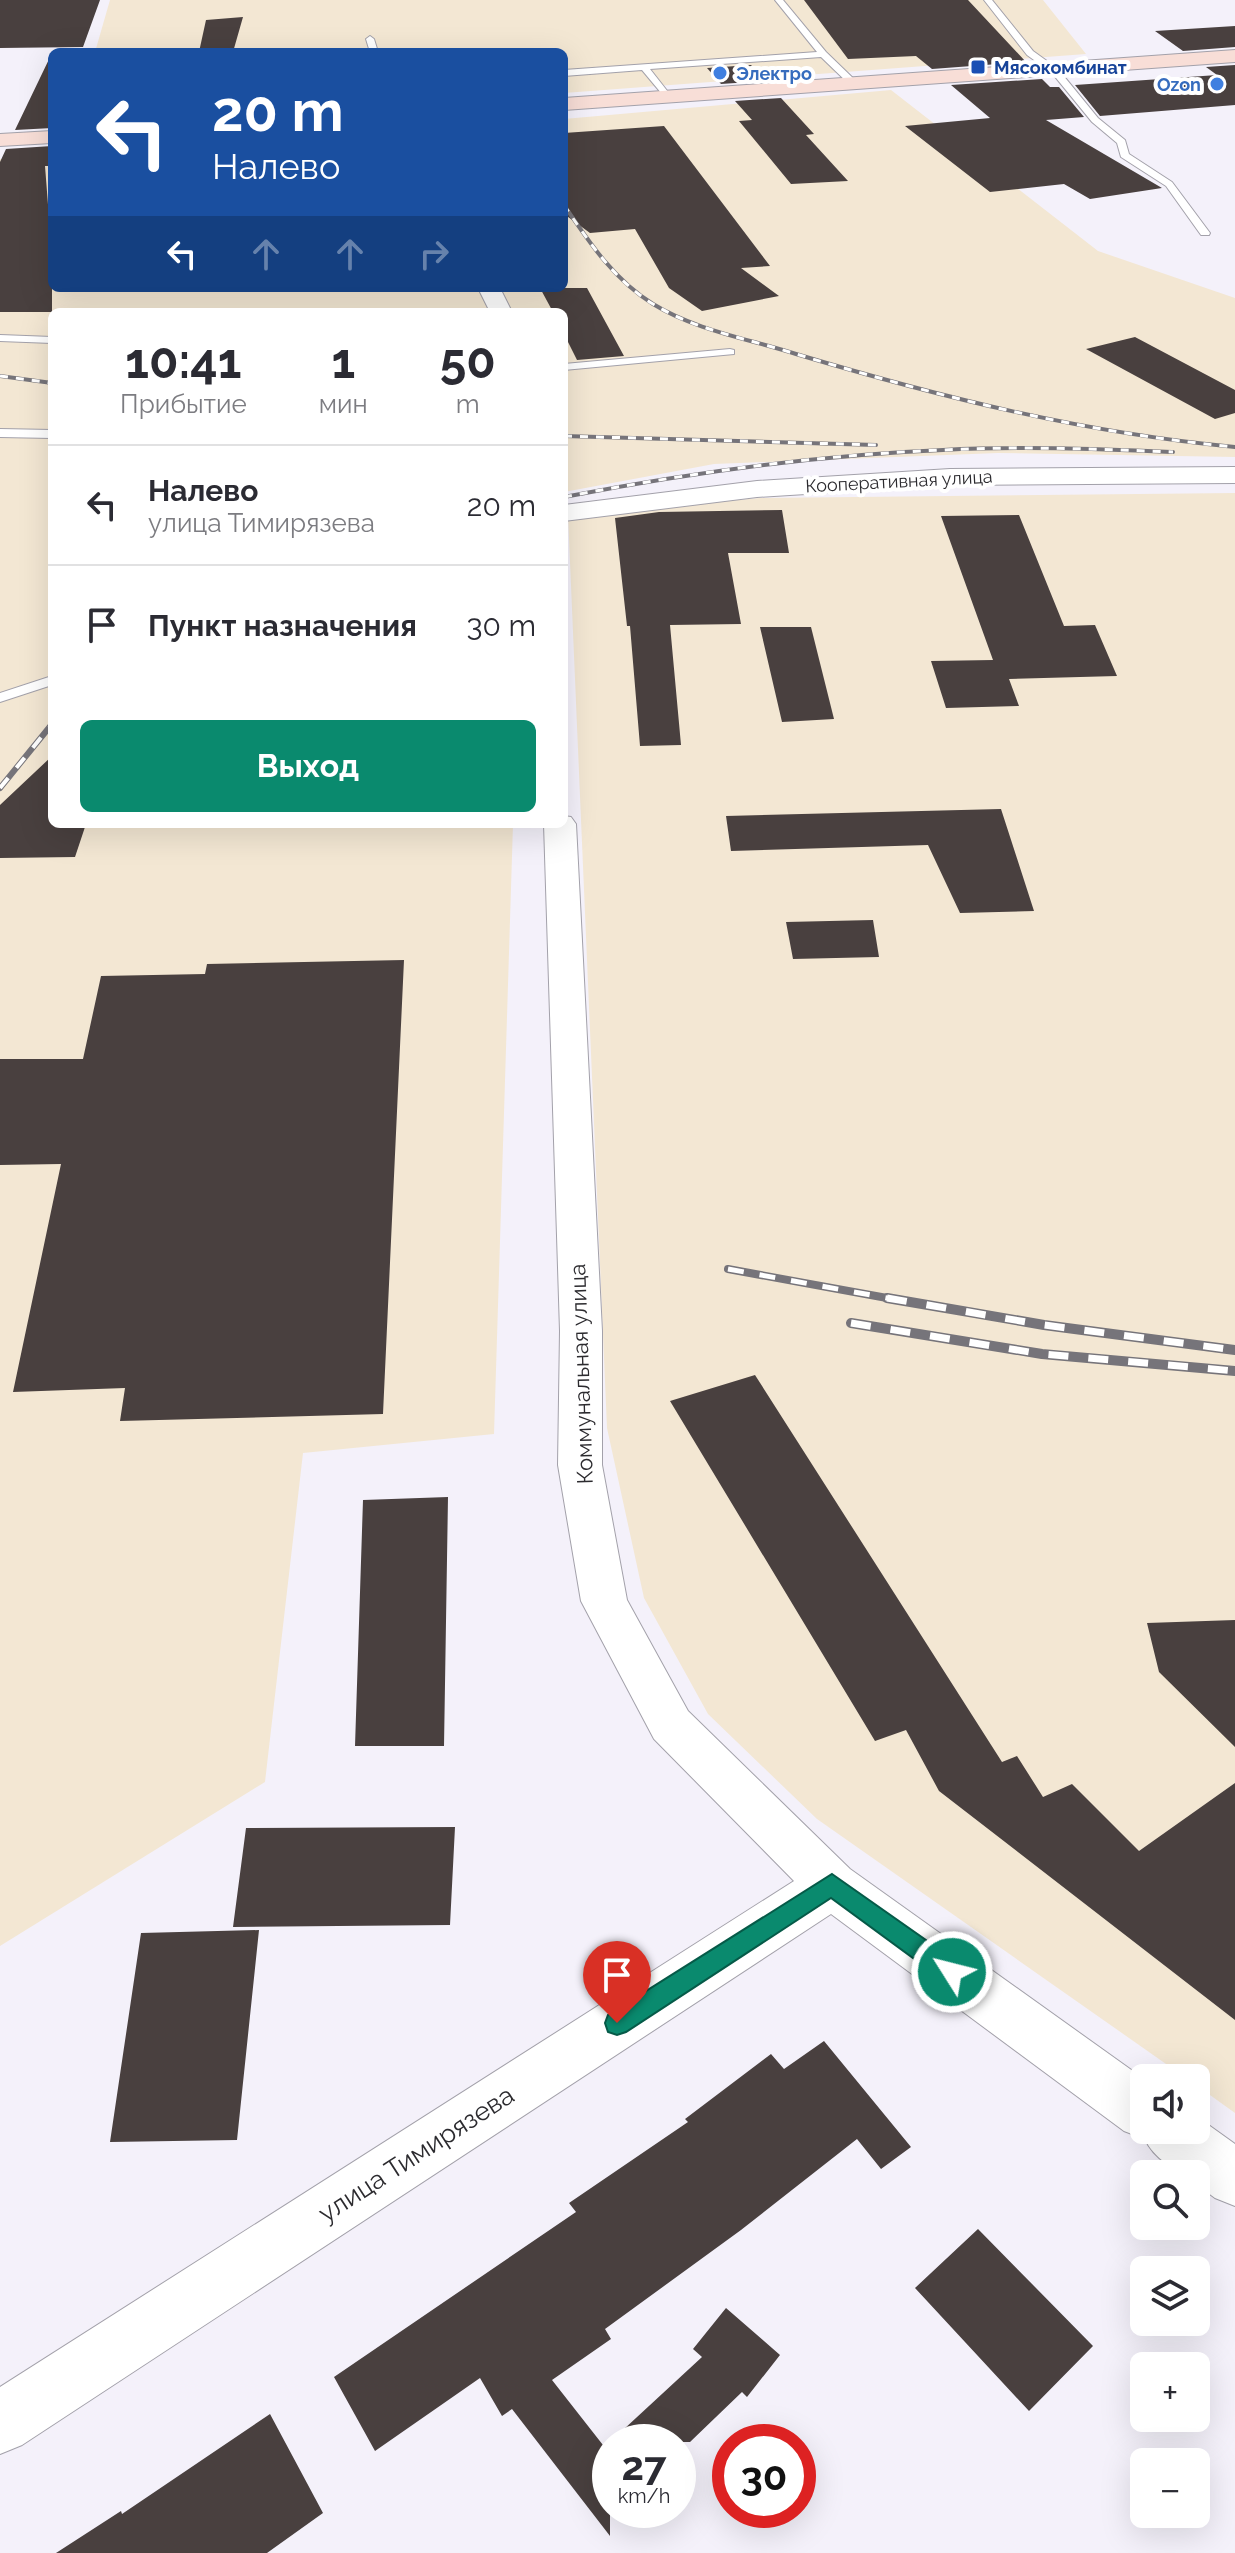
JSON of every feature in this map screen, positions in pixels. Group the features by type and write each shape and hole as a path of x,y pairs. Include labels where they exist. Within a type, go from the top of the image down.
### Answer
{"main road":[{"path":"568,104 1235,56"},
{"path":"0,140 48,137"}],"street":[{"name":"Кооперативная улица","path":"568,513 757,489 935,477 1235,475"},
{"name":"Коммунальная улица","path":"560,828 581,1331 580,1465 604,1601 671,1725 832,1885 1130,2102"},
{"name":"улица Тимирязева","path":"0,2423 832,1885"},
{"path":"1188,2144 1235,2178"}],"lane":[{"path":"779,0 823,54 853,83"},
{"path":"988,0 1030,53 1055,71 1095,120 1126,143 1124,155 1169,184 1205,233"},
{"path":"370,39 373,48"},
{"path":"568,73 823,54"},
{"path":"644,67 667,97"},
{"path":"0,338 48,340"},
{"path":"568,367 730,352"},
{"path":"0,433 48,434"},
{"path":"0,698 48,681"}],"shaded area":[{"path":"110,0 1043,0 1086,54 568,93 568,48 96,48"},
{"path":"891,90 1098,251 1235,298 1235,457 998,453 714,464 568,491 568,308 48,308 48,828 513,828 494,1434 303,1453 265,1782 0,1946 0,159 48,156 48,292 568,292 568,119"},
{"path":"1235,493 1235,2113 1210,2095 1210,2064 1166,2064 817,1819 708,1714 644,1598 607,1428 568,515 760,498"}],"building":[{"path":"0,0 100,0 83,47 0,48"},
{"path":"804,0 968,0 1026,62 932,69 916,56 848,59"},
{"path":"243,17 234,48 200,48 206,20"},
{"path":"1235,26 1235,47 1183,51 1155,31"},
{"path":"48,61 48,128 15,130"},
{"path":"751,65 765,81 721,84 707,68"},
{"path":"1235,65 1235,105 1100,116 1075,85 1217,75 1206,67"},
{"path":"1042,79 1050,87 1059,87 1084,117 1046,120 1162,188 1090,199 1064,184 990,192 905,126 990,118 951,85"},
{"path":"781,98 814,134 806,135 848,181 791,184 739,121 752,120 735,101"},
{"path":"664,126 770,266 741,268 779,296 702,311 669,288 635,229 590,233 568,217 568,133"},
{"path":"48,146 48,166 45,166 48,292 52,292 52,308 48,308 48,312 0,312 0,162 6,149"},
{"path":"587,288 624,356 577,360 568,342 568,308 551,308 542,292"},
{"path":"1135,337 1235,390 1235,413 1215,419 1086,349"},
{"path":"782,510 789,553 728,553 741,624 670,625 681,745 640,746 630,626 627,626 615,518 659,512"},
{"path":"1019,515 1064,626 1095,625 1117,676 1009,679 1019,706 946,708 931,661 993,660 941,516"},
{"path":"760,627 811,627 834,719 782,722"},
{"path":"48,760 48,828 85,828 75,857 0,858 0,805"},
{"path":"1001,809 1034,911 960,913 928,845 731,851 726,816"},
{"path":"873,920 879,957 793,959 786,922"},
{"path":"404,960 383,1414 120,1421 125,1388 13,1392 61,1164 0,1165 0,1059 83,1059 101,976 205,974 207,964"},
{"path":"755,1375 1002,1762 1017,1756 1043,1797 1072,1784 1139,1851 1235,1783 1235,2020 939,1791 906,1730 875,1741 670,1401"},
{"path":"448,1497 444,1746 355,1746 363,1500"},
{"path":"1235,1620 1235,1747 1159,1672 1147,1623"},
{"path":"455,1827 450,1925 233,1927 246,1828"},
{"path":"259,1930 237,2140 110,2142 141,1933"},
{"path":"824,2041 911,2147 881,2169 857,2139 741,2230 605,2329 611,2339 552,2380 592,2431 592,2513 512,2409 502,2416 480,2378 375,2451 334,2377 576,2212 569,2203 688,2122 685,2119 771,2054 784,2069"},
{"path":"978,2229 1093,2346 1029,2411 915,2288"},
{"path":"726,2308 780,2355 747,2397 742,2392 696,2436 696,2424 629,2424 702,2357 693,2349"},
{"path":"270,2414 323,2513 267,2553 56,2553 121,2511 122,2514"}],"railway":[{"path":"568,211 626,284 653,304 686,321 958,399 1123,433 1235,447"},
{"path":"0,376 48,382"},
{"path":"568,436 876,445"},
{"path":"568,496 752,466 895,452 1029,448 1173,452"},
{"path":"0,788 48,729"},
{"path":"728,1269 888,1298"},
{"path":"888,1298 1044,1325 1235,1350"},
{"path":"888,1298 898,1300"},
{"path":"851,1323 1042,1354 1235,1371"}],"place":[{"name":"Мясокомбинат","path":"978,67"},
{"name":"Электро","path":"720,73"},
{"name":"Ozon","path":"1217,84"}],"route":[{"path":"617,2023 832,1885 952,1972"}]}
